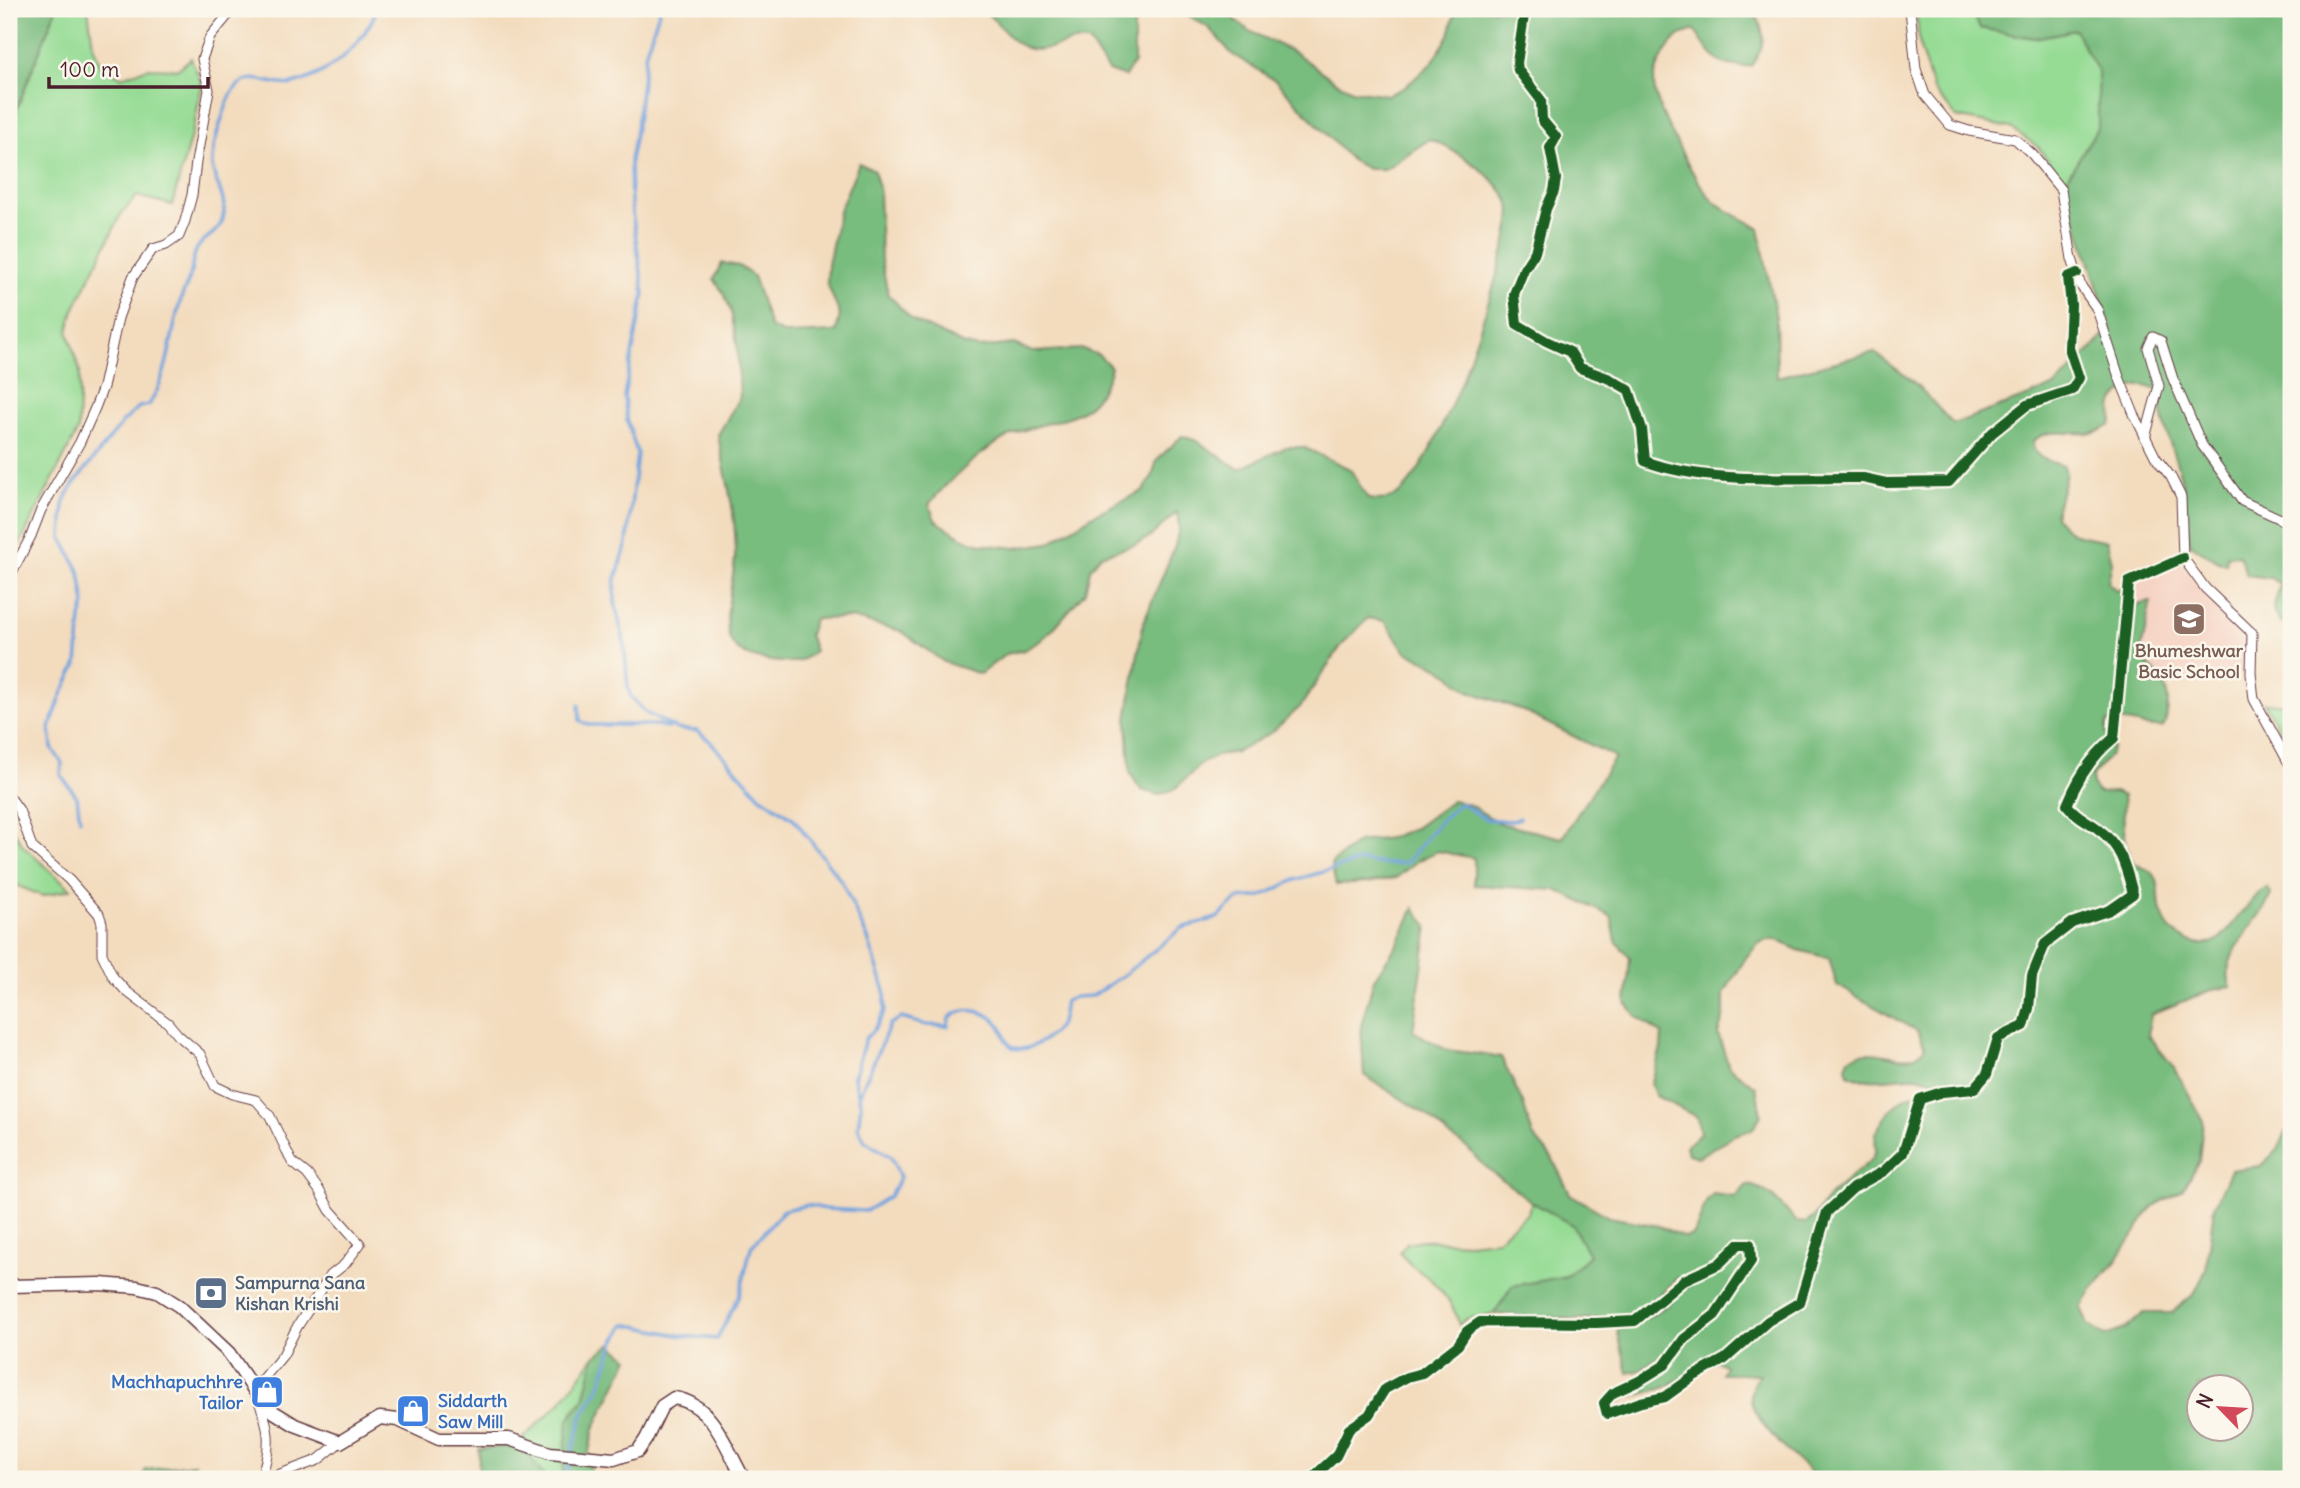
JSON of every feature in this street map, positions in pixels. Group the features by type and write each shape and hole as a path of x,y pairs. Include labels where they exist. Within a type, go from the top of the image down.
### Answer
{"main road":[{"path":"9,1286 100,1284 137,1287 157,1292 178,1306 229,1353 254,1390 274,1412 295,1425 340,1442 380,1418 398,1420 439,1439 509,1439 550,1452 614,1460 638,1451 662,1406 674,1398 698,1407 709,1419 722,1437 744,1479"}],"street":[{"path":"9,578 32,536 41,510 80,442 95,408 103,387 118,318 133,277 153,249 178,236 185,221 192,195 209,90 202,59 210,37 233,9"},
{"path":"1525,9 1518,69 1541,100 1542,120 1556,137 1550,148 1556,179 1535,252 1524,269 1514,294 1517,324 1570,352 1580,368 1610,379 1629,390 1642,429 1645,461 1664,468 1709,476 1863,478 1886,483 1949,482 1992,433 2027,405 2072,390 2079,378 2069,348 2071,305 2068,276 2077,273"},
{"path":"1910,9 1916,69 1925,95 1950,125 2015,139 2032,154 2061,191 2064,220 2081,286 2097,309 2119,377 2146,438 2181,497 2183,558 2205,588 2252,633 2251,673 2254,699 2290,765"},
{"path":"2146,438 2159,386 2148,348 2153,337 2161,341 2173,379 2202,446 2242,501 2291,526"},
{"path":"1311,1479 1336,1456 1349,1429 1369,1415 1385,1390 1407,1377 1422,1373 1458,1345 1467,1331 1480,1322 1635,1321 1684,1280 1719,1264 1739,1244 1750,1244 1751,1261 1715,1315 1684,1339 1665,1364 1639,1381 1613,1393 1604,1403 1607,1414 1665,1397 1694,1376 1725,1359 1768,1321 1800,1302 1827,1212 1853,1188 1884,1171 1903,1153 1920,1099 1942,1092 1975,1089 1987,1074 1998,1038 2024,1026 2032,976 2045,943 2072,923 2110,910 2133,894 2124,857 2099,828 2076,817 2067,805 2093,758 2114,738 2129,582 2183,558"},
{"path":"9,796 19,810 32,847 69,880 99,914 102,923 102,954 113,977 126,991 169,1023 178,1035 200,1054 215,1086 256,1100 270,1116 276,1134 292,1162 307,1174 330,1210 360,1244 345,1264 331,1275 297,1327 283,1355 254,1390 267,1418 268,1440 260,1479"},
{"path":"267,1479 318,1460 340,1442"}],"shaded area":[{"name":"Bhumeshwar Basic School","path":"2179,563 2221,607 2243,635 2245,677 2185,682 2179,674 2163,683 2139,656 2151,603 2132,606 2130,585"}],"green space":[{"path":"9,9 56,9 9,129"},
{"path":"56,9 88,9 93,45 101,66 121,77 148,68 178,69 191,58 202,84 195,121 172,205 137,196 121,214 73,312 68,332 80,372 78,430 9,565 9,129"},
{"path":"980,9 1155,9 1143,12 1134,26 1134,62 1125,77 1108,71 1089,42 1070,42 1041,50 1029,49 1011,38"},
{"path":"1178,9 1222,9 1249,31 1296,53 1336,82 1352,90 1387,95 1404,88 1432,63 1449,35 1456,9 1752,9 1760,24 1763,38 1760,52 1751,66 1722,63 1711,54 1694,30 1681,35 1670,45 1659,64 1654,83 1655,93 1667,123 1684,158 1708,195 1725,209 1759,228 1776,317 1777,377 1874,352 1916,384 1953,424 2056,386 2111,329 2064,183 2098,127 2098,71 2075,30 2034,38 1980,28 1969,9 2291,9 2291,624 2280,622 2273,610 2280,584 2270,578 2247,575 2239,555 2227,556 2226,564 2190,544 2183,486 2165,425 2161,392 2145,386 2131,388 2115,400 2111,425 2092,433 2046,434 2033,441 2033,447 2038,456 2064,466 2066,474 2055,516 2072,532 2107,541 2112,562 2108,583 2117,591 2130,585 2132,606 2151,602 2139,656 2158,675 2165,687 2168,705 2165,722 2163,727 2120,721 2107,723 2106,732 2113,747 2110,755 2092,776 2093,786 2098,793 2115,792 2123,796 2125,841 2130,857 2137,865 2152,872 2156,878 2161,910 2168,927 2187,940 2197,943 2205,944 2217,940 2259,893 2267,888 2272,895 2234,951 2228,975 2231,987 2212,990 2151,1014 2148,1035 2176,1070 2203,1121 2199,1161 2183,1190 2152,1207 2081,1308 2088,1325 2105,1336 2125,1329 2144,1313 2171,1313 2194,1294 2206,1270 2214,1207 2231,1170 2260,1166 2278,1150 2291,1121 2291,1479 1819,1479 1779,1443 1761,1421 1751,1400 1754,1383 1759,1374 1721,1374 1725,1366 1716,1360 1661,1389 1625,1398 1617,1405 1609,1403 1617,1394 1653,1378 1668,1356 1664,1353 1639,1371 1628,1373 1617,1330 1647,1318 1665,1306 1688,1284 1678,1278 1644,1308 1617,1317 1601,1319 1494,1314 1512,1286 1567,1276 1589,1255 1572,1225 1532,1202 1479,1161 1468,1148 1448,1135 1428,1116 1364,1075 1361,1026 1374,979 1398,943 1414,908 1428,926 1413,1031 1447,1050 1501,1057 1523,1103 1533,1136 1552,1158 1570,1194 1609,1217 1659,1226 1685,1238 1694,1234 1707,1200 1713,1194 1735,1197 1747,1185 1770,1194 1797,1222 1806,1223 1814,1217 1829,1196 1872,1159 1876,1151 1875,1133 1890,1110 1904,1098 1929,1088 1932,1080 1911,1077 1869,1079 1848,1074 1846,1066 1849,1058 1859,1054 1873,1053 1906,1058 1920,1053 1925,1047 1918,1032 1837,985 1829,958 1798,950 1775,939 1767,940 1759,943 1747,956 1724,993 1724,1015 1718,1034 1729,1067 1756,1087 1761,1115 1752,1130 1734,1135 1698,1157 1688,1154 1686,1146 1700,1133 1697,1117 1656,1096 1651,1085 1662,1034 1637,1017 1626,1003 1630,958 1616,941 1611,916 1556,890 1474,885 1474,858 1437,851 1417,861 1396,878 1336,885 1331,864 1358,842 1389,838 1415,828 1453,800 1470,805 1499,823 1562,838 1615,757 1519,709 1469,691 1442,669 1405,651 1385,621 1368,618 1341,646 1300,707 1272,732 1237,752 1219,755 1202,763 1175,789 1158,795 1141,790 1130,773 1127,719 1143,623 1175,546 1179,528 1177,512 1150,537 1101,555 1090,569 1085,592 1053,629 1040,641 1024,650 1006,654 980,674 944,662 901,631 851,618 814,619 809,635 815,651 794,662 754,657 737,649 732,643 727,614 735,558 735,528 718,435 740,397 737,344 731,311 714,279 722,263 739,266 753,276 770,327 785,334 836,332 840,315 827,283 828,265 839,211 859,163 874,170 879,188 881,260 888,294 912,320 962,344 979,348 1014,344 1032,352 1083,349 1099,355 1111,367 1095,400 1084,409 1072,416 1028,429 1001,441 967,466 929,504 935,520 965,539 981,544 1016,548 1049,543 1095,514 1143,491 1152,477 1157,460 1182,436 1197,441 1239,469 1286,447 1303,447 1350,469 1368,499 1382,500 1402,491 1419,469 1436,438 1467,365 1501,262 1510,206 1505,195 1487,175 1465,158 1430,139 1385,169 1368,169 1351,160 1276,81 1232,54 1209,28"},
{"path":"1916,9 1969,9 1980,28 2034,38 2076,30 2098,71 2098,127 2064,183 2038,147 2011,128 1956,117 1933,89 1920,48"},
{"path":"2264,703 2291,703 2291,749"},
{"path":"9,823 24,847 71,889 42,896 9,882"},
{"path":"1532,1202 1572,1225 1590,1255 1567,1276 1512,1286 1494,1314 1466,1319 1460,1325 1453,1307 1442,1292 1400,1252 1407,1243 1422,1240 1468,1243 1496,1240 1527,1214"},
{"path":"611,1344 629,1358 594,1429 588,1456 593,1479 565,1479 562,1476 568,1421 584,1399 595,1356"},
{"path":"595,1356 584,1399 572,1413 562,1476 565,1479 546,1479 519,1442 561,1402"},
{"path":"519,1442 546,1479 478,1479 479,1449 503,1447"},
{"path":"194,1464 191,1479 142,1479 146,1470"}],"waterway":[{"path":"80,819 77,797 61,775 62,763 52,748 50,728 61,696 77,664 81,618 85,604 80,573 62,538 64,502 73,485 123,422 139,407 149,405 156,393 195,253 201,243 218,229 223,218 224,204 212,159 218,131 231,95 238,86 252,79 284,85 320,73 354,46 377,9"},
{"path":"566,1479 583,1414 598,1390 615,1341 625,1324 683,1336 717,1339 740,1294 751,1247 784,1210 808,1205 825,1209 866,1211 890,1196 900,1177 891,1157 865,1141 858,1127 861,1105 854,1077 865,1039 885,1011 885,991 868,939 842,882 794,819 760,796 710,741 697,731 677,729 646,713 631,697 628,688 624,642 615,602 615,582 627,543 637,453 627,420 624,396 644,294 631,205 630,160 646,51 660,9"},
{"path":"579,705 580,721 589,725 658,725 669,728"},
{"path":"858,1098 890,1024 901,1018 926,1025 948,1026 949,1018 955,1014 976,1011 996,1021 1011,1046 1032,1046 1046,1038 1057,1027 1062,1020 1065,1001 1075,997 1092,996 1125,974 1182,928 1217,918 1238,899 1262,896 1295,880 1361,861 1406,863 1441,820 1460,803 1486,819 1510,821 1520,818"}],"cycle path":[{"path":"1525,9 1518,70 1541,100 1542,120 1556,137 1550,148 1556,179 1535,252 1524,269 1514,294 1517,324 1570,352 1580,368 1610,379 1629,390 1642,429 1645,461 1670,469 1724,477 1863,478 1886,483 1949,482 1992,433 2027,405 2072,390 2079,378 2069,348 2071,305 2068,277 2077,273"},
{"path":"1311,1479 1336,1456 1349,1429 1369,1415 1385,1389 1407,1377 1422,1373 1458,1345 1467,1331 1480,1322 1635,1321 1684,1280 1719,1264 1739,1244 1750,1244 1751,1261 1715,1315 1684,1339 1665,1365 1613,1393 1604,1403 1607,1414 1665,1397 1694,1376 1725,1359 1768,1321 1800,1302 1827,1212 1853,1188 1884,1171 1903,1153 1920,1099 1942,1092 1974,1089 1987,1074 1998,1038 2024,1026 2032,976 2045,944 2072,923 2110,910 2133,894 2125,866 2112,842 2067,805 2086,768 2114,738 2129,582 2183,558"}],"place":[{"name":"Bhumeshwar Basic School","path":"2189,619"},
{"name":"Sampurna Sana Kishan Krishi","path":"211,1293"},
{"name":"Machhapuchhre Tailor","path":"267,1392"},
{"name":"Siddarth Saw Mill","path":"413,1411"}]}
